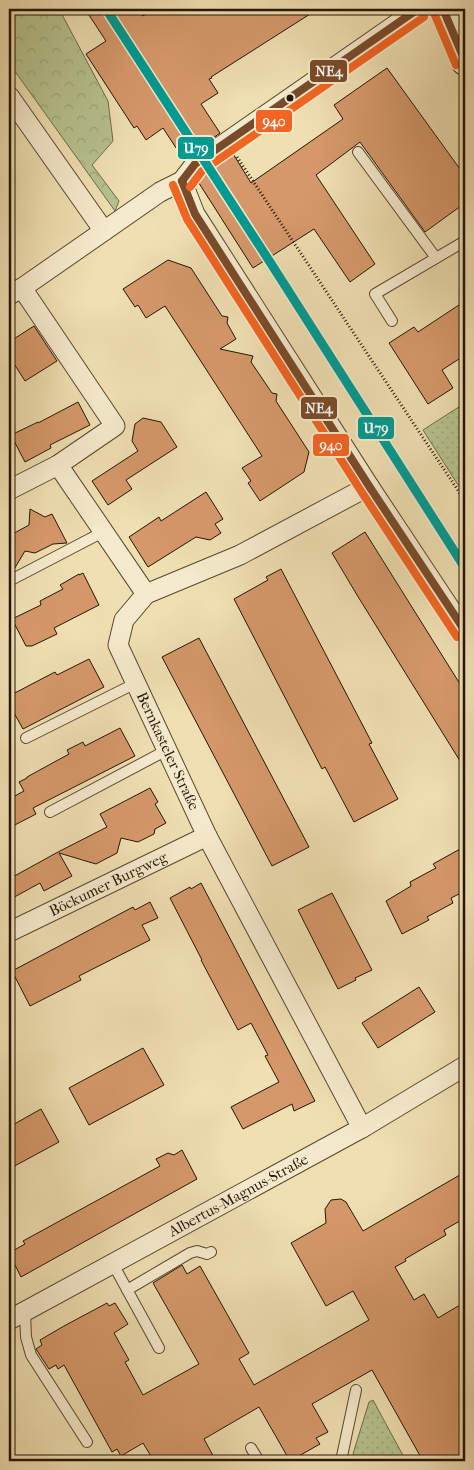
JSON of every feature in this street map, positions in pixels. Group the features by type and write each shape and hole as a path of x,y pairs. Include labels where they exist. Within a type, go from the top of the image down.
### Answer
{"main road":[{"path":"443,9 465,61"}],"street":[{"path":"9,490 58,465 116,426 77,369 15,292 160,192 182,181 195,164 418,9"},
{"path":"9,96 104,231"},
{"path":"182,181 195,214 369,486 465,630"},
{"path":"58,465 146,594"},
{"name":"Bernkasteler Straße","path":"362,1128 207,836 118,644 124,620 146,594 240,555 369,486"},
{"name":"Böckumer Burgweg","path":"9,932 207,836"},
{"name":"Albertus-Magnus-Straße","path":"17,1316 362,1128 465,1066"}],"lane":[{"path":"358,152 436,258"},
{"path":"392,321 376,294 465,241"},
{"path":"9,581 103,532"},
{"path":"26,738 136,683"},
{"path":"50,812 168,750"},
{"path":"127,1290 190,1253 197,1251 206,1254 211,1252"},
{"path":"113,1264 159,1348"},
{"path":"17,1316 31,1355 87,1442"},
{"path":"342,1461 356,1390"},
{"path":"251,1448 259,1461"}],"path":[{"path":"227,142 465,501"}],"green space":[{"path":"9,9 59,9 108,101 113,141 92,165 119,201 115,211 9,63"},
{"path":"465,403 465,496 423,430"},
{"path":"373,1400 406,1461 357,1461 353,1454 369,1402"}],"building":[{"path":"85,9 138,9 143,16 154,9 318,9 209,79 218,93 201,104 220,133 184,160 163,128 146,140 137,126 134,128 86,54 106,41"},
{"path":"387,68 465,176 465,203 425,232 360,142 316,175 375,264 350,282 314,229 253,268 197,180 203,172 232,152 251,183 343,119 334,105"},
{"path":"168,260 191,268 222,316 228,317 227,323 236,339 220,349 253,356 251,362 272,393 277,394 276,401 309,452 304,472 260,501 248,483 251,481 242,468 262,456 182,332 165,306 146,318 138,305 135,307 123,289"},
{"path":"465,301 465,355 442,370 453,388 428,404 389,343 414,327 418,332"},
{"path":"34,326 57,361 25,381 9,356 9,342"},
{"path":"78,402 90,425 50,445 51,448 25,462 11,435"},
{"path":"143,418 161,422 177,447 126,480 132,489 108,505 92,481 138,451 132,441 135,424"},
{"path":"206,492 223,519 215,524 221,533 210,540 196,537 148,567 129,537 159,517 161,521"},
{"path":"30,509 45,517 52,514 67,543 53,544 35,553 25,551 13,571 9,573 9,536 29,525"},
{"path":"365,532 465,692 465,769 332,553"},
{"path":"281,569 372,743 369,744 398,799 354,822 325,767 322,769 234,599 268,580 266,577"},
{"path":"83,573 99,605 54,628 57,634 32,646 26,646 12,619 41,605 40,601 63,589 60,585"},
{"path":"199,638 309,847 272,866 162,657"},
{"path":"89,659 104,687 23,729 9,704 9,696 55,672 57,675"},
{"path":"120,728 135,756 33,808 36,814 9,828 9,799 24,791 19,782 69,754 67,750 83,742 85,746"},
{"path":"150,788 158,802 155,804 166,823 155,829 154,834 138,842 121,838 117,853 96,864 59,853 72,876 44,891 40,883 9,900 9,879 107,827 100,814"},
{"path":"460,849 465,861 465,891 451,898 453,903 427,917 429,920 402,934 386,901 411,886 410,882 436,868 433,864"},
{"path":"201,883 315,1101 294,1111 292,1104 243,1129 231,1107 279,1082 265,1056 268,1055 251,1023 238,1030 170,898"},
{"path":"332,893 372,970 338,989 298,910"},
{"path":"150,902 158,918 142,925 150,940 79,976 81,980 30,1006 12,971 133,907 135,910"},
{"path":"419,987 435,1012 378,1048 362,1023"},
{"path":"143,1048 164,1085 89,1125 69,1088"},
{"path":"41,1109 59,1142 9,1169 9,1127"},
{"path":"182,1150 197,1179 21,1277 9,1253 25,1244 23,1241 160,1166 156,1159 168,1153 174,1155"},
{"path":"465,1172 465,1218 444,1230 446,1235 395,1267 414,1300 424,1294 438,1318 465,1302 465,1461 423,1461 372,1370 312,1404 328,1432 316,1438 320,1444 290,1461 259,1407 204,1439 216,1461 154,1461 143,1443 121,1456 117,1449 112,1452 64,1365 58,1369 56,1365 49,1369 36,1349 42,1345 40,1340 64,1326 107,1303 109,1306 115,1303 128,1324 114,1333 129,1360 125,1362 143,1395 199,1364 153,1283 182,1265 187,1274 200,1266 249,1353 239,1359 254,1385 369,1320 353,1291 326,1306 291,1243 326,1223 325,1209 331,1200 341,1199 346,1202 363,1231"}],"transit line":[{"name":"U79","path":"106,9 465,568"},
{"name":"NE4","path":"182,181 195,164 418,9"},
{"name":"NE4","path":"443,9 465,61"},
{"name":"940","path":"434,13 456,65"},
{"name":"940","path":"190,187 202,171 424,17"},
{"name":"NE4","path":"182,181 195,214 369,486 465,631"},
{"name":"940","path":"173,185 187,219 457,637"}]}
